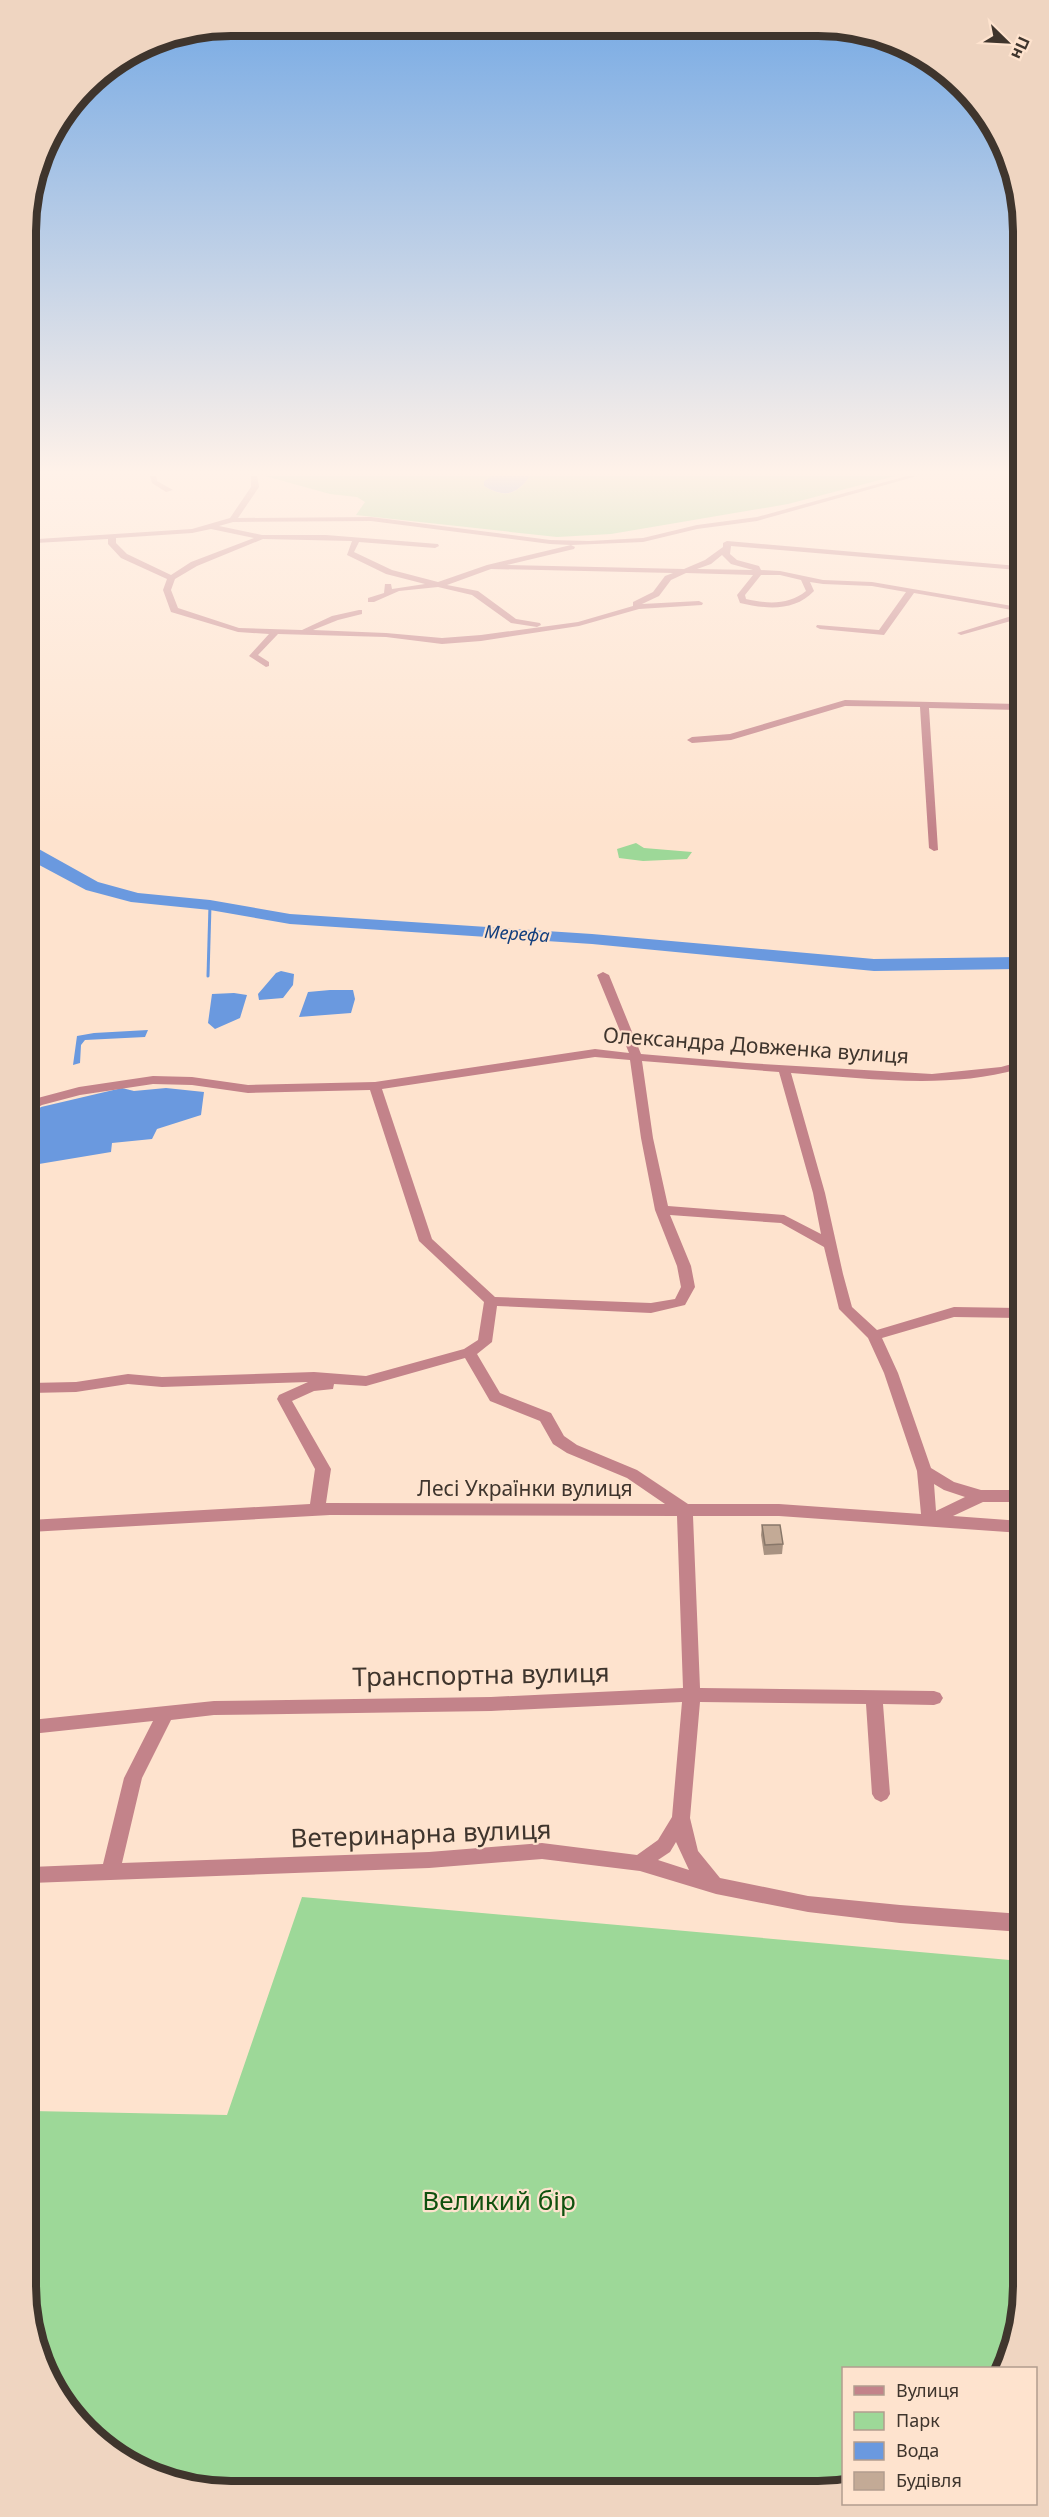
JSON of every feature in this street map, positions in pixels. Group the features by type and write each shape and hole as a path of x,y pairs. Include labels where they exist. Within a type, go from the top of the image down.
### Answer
{"street":[{"path":"168,593 174,610 238,630 442,641 481,638 579,624 638,607 699,603"},
{"path":"473,593 514,621 551,627"},
{"path":"617,613 656,593"},
{"path":"742,593 743,601 760,606 781,605 803,598 808,593"},
{"path":"820,627 881,633 910,593"},
{"path":"931,593 1013,608"},
{"path":"371,600 388,594"},
{"path":"301,632 335,618 359,612"},
{"path":"961,633 1013,617"},
{"path":"266,663 253,656 276,631"},
{"path":"692,740 731,737 845,703 1013,707"},
{"path":"924,704 934,848"},
{"path":"375,1086 426,1241 491,1301 606,1306 637,1310 665,1308 680,1302 688,1287 684,1266 662,1210 647,1138 635,1054 603,975"},
{"name":"Олександра Довженка вулиця","path":"36,1103 79,1091 153,1080 192,1081 248,1089 375,1086 595,1053 635,1054 784,1069 932,1078 1013,1067"},
{"path":"784,1069 819,1193 829,1244 846,1309 874,1335 891,1374 925,1471 929,1521 981,1496"},
{"path":"662,1210 784,1219 829,1244"},
{"path":"318,1510 323,1469 284,1399 312,1386 366,1381 469,1352 485,1342 491,1301"},
{"path":"874,1335 954,1312 1013,1313"},
{"path":"469,1352 495,1397 546,1417 558,1440 572,1449 632,1474 685,1510 692,1695 681,1818 686,1848 693,1864 716,1886"},
{"path":"36,1388 76,1387 128,1379 162,1382 314,1377 366,1381"},
{"path":"925,1471 949,1486 981,1496 1013,1496"},
{"name":"Лесі Українки вулиця","path":"36,1526 318,1510 779,1510 1013,1526"},
{"name":"Транспортна вулиця","path":"36,1726 214,1708 491,1704 692,1695 934,1698"},
{"path":"874,1697 881,1794"},
{"path":"111,1871 133,1778 166,1713"},
{"path":"640,1863 664,1846 681,1818"},
{"name":"Ветеринарна вулиця","path":"36,1875 429,1860 542,1851 640,1863 716,1886 808,1904 1013,1922"}],"green space":[{"path":"636,843 644,848 692,852 687,859 643,861 619,858 617,849"},
{"name":"Великий бір","path":"302,1897 1013,1960 1013,2298 1006,2336 995,2367 842,2367 842,2479 818,2481 219,2481 169,2471 145,2461 103,2433 84,2414 69,2394 51,2360 43,2336 36,2286 36,2111 227,2115"}],"water":[{"path":"281,971 294,974 293,985 283,998 259,1000 258,994 276,973"},
{"path":"353,990 355,999 351,1013 299,1017 308,992"},
{"path":"212,994 247,995 240,1018 215,1029 208,1023"},
{"path":"148,1030 145,1037 85,1040 81,1045 80,1063 73,1065 77,1036"},
{"path":"122,1088 134,1091 166,1088 204,1092 201,1115 157,1129 152,1139 112,1143 111,1152 39,1164 36,1150 36,1111 41,1107"}],"building":[{"path":"762,1525 780,1525 783,1544 765,1545"}],"waterway":[{"name":"Мерефа","path":"36,857 92,886 137,898 210,905 290,919 592,939 625,944 874,965 1013,963"},
{"path":"208,976 210,905"}]}
